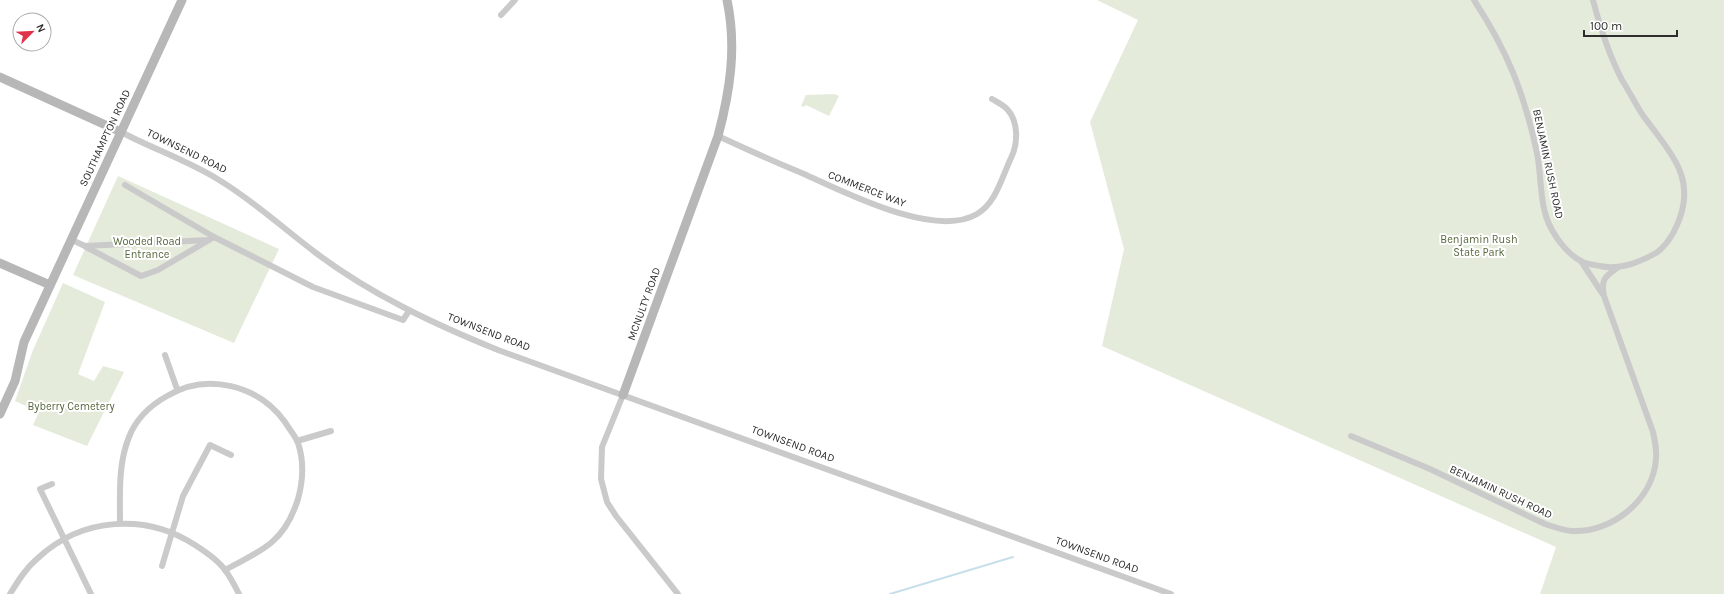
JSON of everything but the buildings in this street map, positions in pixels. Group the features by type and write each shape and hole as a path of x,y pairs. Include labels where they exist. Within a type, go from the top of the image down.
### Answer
{"street":[{"name":"SOUTHAMPTON ROAD","path":"0,414 15,381 24,342 182,0"},
{"path":"501,15 515,0"},
{"name":"MCNULTY ROAD","path":"678,594 616,516 607,502 600,479 602,447 623,395 718,136 727,101 732,53 732,30 727,0"},
{"name":"BENJAMIN RUSH ROAD","path":"1474,0 1506,53 1520,88 1535,142 1541,170 1543,197 1551,228 1558,240 1581,261 1604,296"},
{"name":"BENJAMIN RUSH ROAD","path":"1351,436 1430,469 1545,524 1559,529 1572,531 1598,528 1614,521 1628,511 1646,491 1656,460 1656,446 1653,432 1604,296 1602,285 1607,275 1617,268 1636,263 1660,251 1674,233 1683,214 1684,193 1681,174 1674,160 1640,112 1621,78 1601,30 1593,0"},
{"name":"TOWNSEND ROAD","path":"0,77 121,132 219,180 244,197 317,254 368,288 446,329 472,340 1171,594"},
{"name":"COMMERCE WAY","path":"718,136 866,202 910,216 942,222 964,220 977,214 990,203 1013,154 1016,134 1013,118 1007,109 992,99"},
{"path":"124,185 211,239 320,290 403,320 409,310"},
{"path":"85,246 211,239"},
{"path":"72,240 141,276 158,270 211,239"},
{"name":"BENJAMIN RUSH ROAD","path":"1581,261 1617,268"},
{"path":"0,262 50,285"},
{"path":"165,355 177,390"},
{"path":"120,524 120,482 122,457 129,436 140,417 156,402 177,390 197,384 218,384 237,387 257,396 276,410 297,441 302,456 302,485 296,505 287,526 272,542 257,553 225,570"},
{"path":"297,441 331,431"},
{"path":"162,566 183,496 210,445 231,455"},
{"path":"52,484 40,490 91,594"},
{"path":"10,594 24,572 38,558 65,539 94,528 120,524 142,524 171,532 207,553 225,570 239,594"}],"green space":[{"name":"Benjamin Rush State Park","path":"1097,0 1724,0 1724,594 1540,594 1556,547 1102,346 1124,249 1090,122 1138,20"},
{"path":"834,94 839,96 829,116 806,105 804,107 801,106 806,95"},
{"name":"Wooded Road Entrance","path":"118,176 279,249 234,343 73,275"},
{"name":"Byberry Cemetery","path":"63,283 105,302 78,374 94,381 103,366 124,372 87,446 33,425 39,412 15,401 33,350"}],"waterway":[{"path":"890,594 1013,557"}]}
